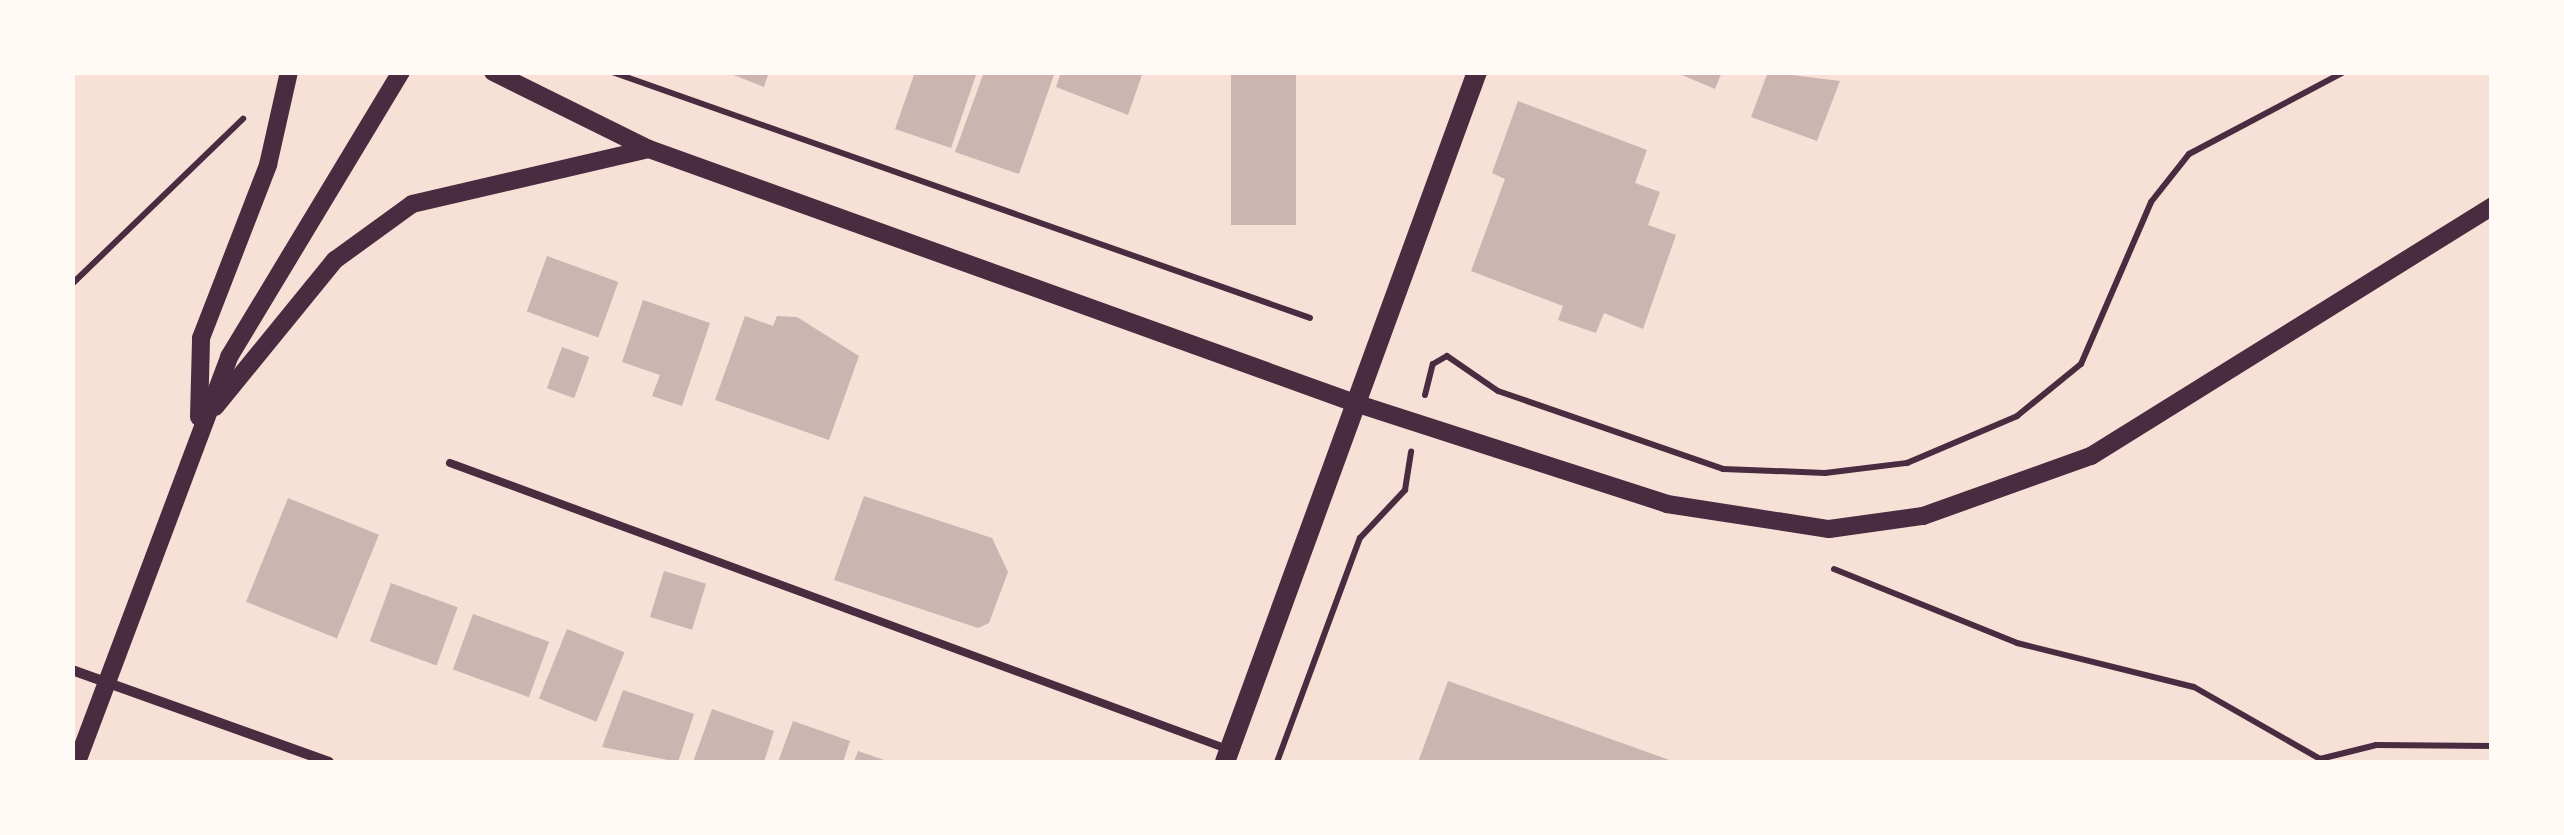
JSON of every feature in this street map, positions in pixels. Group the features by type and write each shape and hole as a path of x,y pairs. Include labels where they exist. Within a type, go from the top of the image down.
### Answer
{"main road":[{"path":"1228,756 1477,72"}],"street":[{"path":"198,426 201,338 268,164 289,72"},
{"path":"77,762 198,426 252,317 401,72"},
{"path":"493,72 648,149 1354,403 1716,516 1875,525 2032,484 2091,456 2492,206"},
{"path":"198,426 336,260 412,204 648,149"},
{"path":"72,670 329,762"}],"lane":[{"path":"450,462 1228,756"}],"path":[{"path":"612,72 1310,318"},
{"path":"1432,364 1447,356 1498,392 1723,468 1825,473 1907,463 2017,416 2080,364 2150,202 2189,154 2344,72"},
{"path":"72,284 248,109"},
{"path":"1276,762 1360,538 1403,486"},
{"path":"1834,569 2017,643 2194,687 2319,761 2376,745 2492,746"}],"building":[{"path":"726,72 769,72 764,87"},
{"path":"915,72 977,72 951,148 895,129"},
{"path":"984,72 1055,72 1019,174 955,152"},
{"path":"1061,72 1143,72 1128,115 1056,87"},
{"path":"1231,72 1296,72 1296,225 1231,225"},
{"path":"1675,72 1722,72 1715,89"},
{"path":"1768,72 1840,81 1817,141 1751,117"},
{"path":"1518,101 1647,150 1635,183 1660,192 1648,225 1676,235 1643,329 1604,313 1596,333 1558,320 1563,306 1471,271 1505,179 1492,173"},
{"path":"547,256 618,282 598,337 527,311"},
{"path":"643,300 710,323 682,406 652,396 660,375 622,362"},
{"path":"745,316 773,326 777,316 797,317 859,356 829,440 715,400"},
{"path":"562,347 589,357 574,398 547,388"},
{"path":"864,496 992,538 1008,572 989,623 978,628 834,580"},
{"path":"288,498 379,535 337,639 246,602"},
{"path":"664,571 706,584 692,630 650,617"},
{"path":"391,583 458,607 437,666 370,641"},
{"path":"473,614 549,642 529,697 453,669"},
{"path":"567,629 624,652 596,722 539,699"},
{"path":"1448,681 1675,762 1418,762"},
{"path":"623,690 694,714 678,762 602,747"},
{"path":"712,709 774,731 764,762 693,762"},
{"path":"793,721 850,741 843,762 778,762"},
{"path":"858,751 890,762 854,762"}]}
